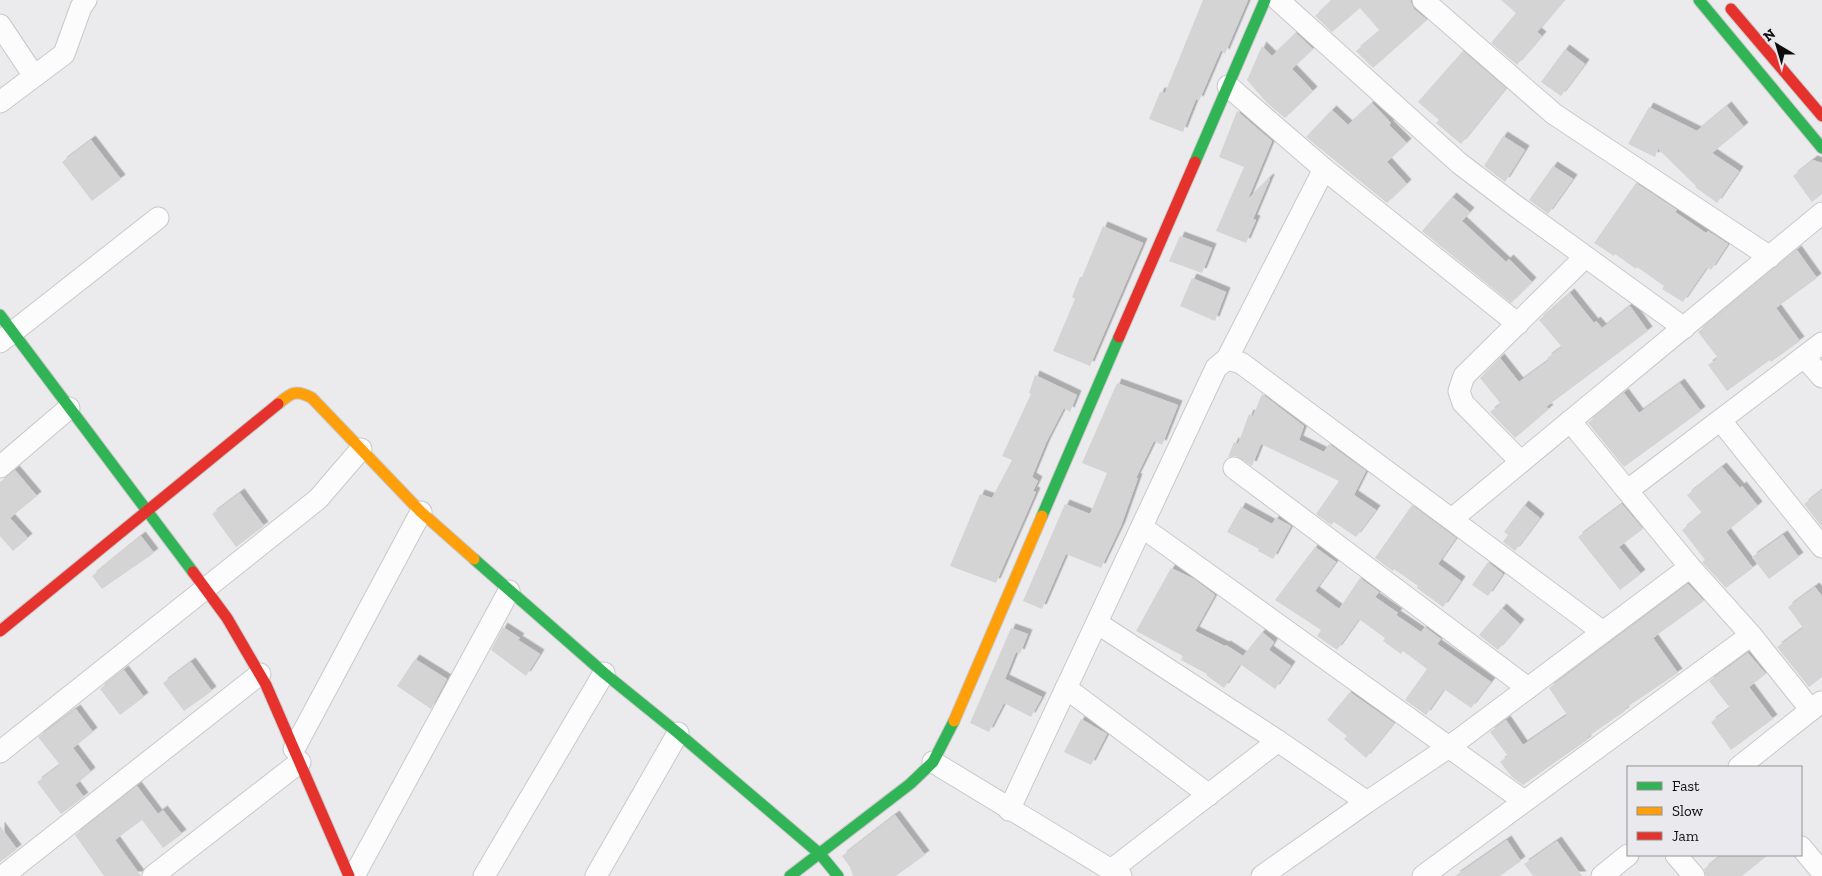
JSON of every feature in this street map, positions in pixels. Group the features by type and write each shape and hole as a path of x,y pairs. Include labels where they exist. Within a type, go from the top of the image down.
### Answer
{"street":[{"path":"0,102 64,54 80,7 86,0"},
{"path":"790,876 910,784 933,762 945,741 1265,0"},
{"path":"1278,0 1459,163 1684,328"},
{"path":"1423,0 1554,114 1770,257"},
{"path":"1699,0 1822,148"},
{"path":"1723,0 1822,116"},
{"path":"0,25 34,76"},
{"path":"1228,86 1324,169 1518,324"},
{"path":"1009,810 1216,368 1227,359 1324,169"},
{"path":"1452,519 1822,213"},
{"path":"158,218 4,330 69,408 227,618 260,674 349,876"},
{"path":"1521,462 1463,403 1459,391 1464,376 1585,257"},
{"path":"1628,490 1822,343"},
{"path":"1804,357 1822,377"},
{"path":"1227,359 1241,363 1603,632"},
{"path":"0,631 290,394 301,392 312,398 421,512 604,673 678,733 820,854 838,876"},
{"path":"0,467 69,408"},
{"path":"1570,421 1690,567 1816,706 1740,766"},
{"path":"1721,421 1822,547"},
{"path":"0,752 318,499 361,449"},
{"path":"1234,468 1528,688"},
{"path":"153,876 297,755 421,512"},
{"path":"1142,527 1524,801"},
{"path":"1262,876 1366,802 1449,747 1690,567"},
{"path":"354,876 509,591"},
{"path":"1096,623 1278,741 1366,802"},
{"path":"1423,876 1751,635"},
{"path":"484,876 604,673"},
{"path":"3,876 260,674"},
{"path":"1066,688 1209,795"},
{"path":"596,876 678,733"},
{"path":"933,762 1009,810 1116,873 1209,795 1278,741"},
{"path":"1602,876 1627,856"},
{"path":"1677,856 1694,876"}],"building":[{"path":"1203,0 1248,0 1225,54 1221,50 1199,101 1196,99 1183,132 1149,119 1160,92 1165,93"},
{"path":"1332,0 1410,0 1414,9 1427,20 1373,68 1356,51 1380,31 1360,8 1332,32 1315,16"},
{"path":"1501,0 1564,0 1537,32 1542,36 1517,65 1491,43 1516,13"},
{"path":"1296,33 1313,49 1292,69 1313,91 1285,118 1268,104 1247,80 1262,46 1272,56"},
{"path":"1565,49 1585,64 1561,96 1541,82"},
{"path":"1463,51 1506,88 1461,144 1436,123 1439,120 1418,102"},
{"path":"1372,103 1391,123 1389,125 1407,143 1387,162 1407,184 1387,203 1306,137 1332,110 1348,125"},
{"path":"1727,106 1744,127 1712,153 1739,171 1717,203 1695,187 1658,149 1655,157 1628,144 1649,107 1697,131"},
{"path":"1237,111 1272,141 1248,199 1270,179 1253,219 1256,220 1246,243 1216,231 1244,167 1219,157"},
{"path":"1503,136 1525,150 1505,182 1484,166"},
{"path":"91,140 121,179 92,201 62,162"},
{"path":"1813,160 1822,163 1822,194 1812,202 1793,176"},
{"path":"1553,166 1573,179 1548,214 1529,200"},
{"path":"1636,183 1677,210 1675,212 1706,233 1708,231 1728,244 1711,270 1707,267 1683,302 1662,289 1664,286 1637,267 1636,269 1615,254 1614,256 1594,243"},
{"path":"1452,197 1470,212 1462,221 1506,262 1509,259 1532,282 1511,303 1422,231"},
{"path":"1103,226 1143,243 1090,366 1053,351 1075,299 1072,297 1080,277 1082,277"},
{"path":"1180,236 1212,248 1202,273 1169,261"},
{"path":"1797,250 1817,278 1776,308 1800,341 1727,391 1708,365 1718,358 1698,332"},
{"path":"1192,278 1226,292 1215,321 1180,306"},
{"path":"1570,293 1594,323 1596,321 1602,328 1630,306 1648,331 1546,407 1549,409 1515,438 1490,412 1501,404 1480,378 1500,358 1519,382 1549,360 1547,358 1562,347 1539,320"},
{"path":"1035,375 1077,395 1070,412 1064,408 1046,443 1032,477 1038,481 1033,491 1036,492 996,583 950,566 980,494 992,498 1012,460 1002,456 1031,394 1029,393"},
{"path":"1117,383 1178,405 1162,445 1154,441 1136,478 1138,478 1121,526 1101,568 1066,554 1042,609 1023,601 1065,504 1090,514 1107,473 1082,463"},
{"path":"1680,383 1701,411 1624,467 1588,423 1624,393 1639,413"},
{"path":"1262,394 1304,426 1299,440 1324,452 1329,444 1366,471 1354,495 1376,510 1356,537 1334,522 1331,525 1316,514 1339,481 1261,444 1252,466 1236,456 1228,457 1234,442 1238,444 1249,414 1253,416"},
{"path":"1722,467 1740,488 1742,486 1758,506 1726,532 1753,568 1726,588 1702,562 1705,560 1682,530 1702,513 1687,495"},
{"path":"15,470 37,496 10,518 28,538 13,551 0,536 0,482"},
{"path":"1822,490 1822,527 1804,504"},
{"path":"240,493 264,526 236,547 212,514"},
{"path":"1622,504 1643,529 1619,547 1641,574 1620,590 1578,537"},
{"path":"1412,505 1456,538 1438,564 1461,581 1443,607 1417,588 1418,586 1375,558"},
{"path":"1524,505 1540,518 1515,551 1503,542 1508,535 1504,532"},
{"path":"1241,507 1272,524 1276,518 1291,526 1273,559 1258,551 1259,549 1227,532"},
{"path":"1783,535 1799,557 1769,579 1752,557"},
{"path":"141,536 154,553 102,589 92,576"},
{"path":"1315,547 1336,562 1315,591 1339,609 1360,578 1379,592 1375,597 1398,613 1396,615 1421,632 1425,627 1441,639 1437,644 1491,682 1471,708 1444,689 1426,715 1405,700 1427,669 1403,651 1401,654 1383,641 1385,638 1359,619 1337,650 1317,636 1321,630 1275,600"},
{"path":"1488,562 1503,574 1488,596 1472,585"},
{"path":"1171,568 1194,579 1215,595 1195,631 1226,645 1243,656 1262,632 1274,642 1269,650 1291,666 1275,689 1240,664 1224,688 1207,674 1181,660 1183,656 1136,631"},
{"path":"1688,584 1704,601 1653,638 1678,673 1624,709 1625,711 1586,738 1587,740 1523,785 1511,776 1500,762 1508,756 1490,732 1506,720 1523,745 1567,715 1549,688"},
{"path":"1815,587 1822,596 1822,677 1809,687 1777,647 1803,628 1788,607"},
{"path":"1502,608 1520,624 1498,650 1479,635"},
{"path":"503,627 520,638 518,640 540,654 526,676 491,650"},
{"path":"1011,628 1028,634 1020,654 1016,652 1005,679 1042,697 1031,717 1004,703 989,732 970,723"},
{"path":"1748,653 1766,674 1749,687 1773,719 1731,750 1711,722 1730,708 1709,681"},
{"path":"415,659 447,679 431,709 397,686"},
{"path":"191,662 212,691 184,711 163,683"},
{"path":"124,670 144,697 120,715 100,689"},
{"path":"1350,692 1394,723 1366,758 1344,739 1347,736 1327,720"},
{"path":"76,709 93,732 73,748 91,772 75,785 84,797 61,814 37,782 60,765 38,737"},
{"path":"1081,719 1107,734 1091,765 1064,752"},
{"path":"137,786 158,814 163,810 182,834 163,848 142,820 115,840 141,876 104,876 75,835"},
{"path":"895,815 925,855 896,876 853,876 850,867 842,856"},
{"path":"0,826 17,849 0,862"},
{"path":"1507,840 1521,861 1500,876 1455,876"},
{"path":"1557,841 1582,876 1533,876 1524,864"},
{"path":"1721,856 1767,856 1742,876 1706,876 1704,869"}],"traffic: fast":[{"path":"1195,162 1265,0"},
{"path":"1699,0 1822,148"},
{"path":"0,315 193,572"},
{"path":"1042,516 1119,337"},
{"path":"474,559 604,673 678,733 820,854 838,876"},
{"path":"790,876 910,784 933,762 954,721"}],"traffic: slow":[{"path":"278,404 286,397 297,393 312,398 421,512 474,559"},
{"path":"954,721 1042,516"}],"traffic: jam":[{"path":"1731,9 1822,116"},
{"path":"1119,337 1195,162"},
{"path":"0,631 278,404"},
{"path":"193,572 227,618 266,685 349,876"}]}
